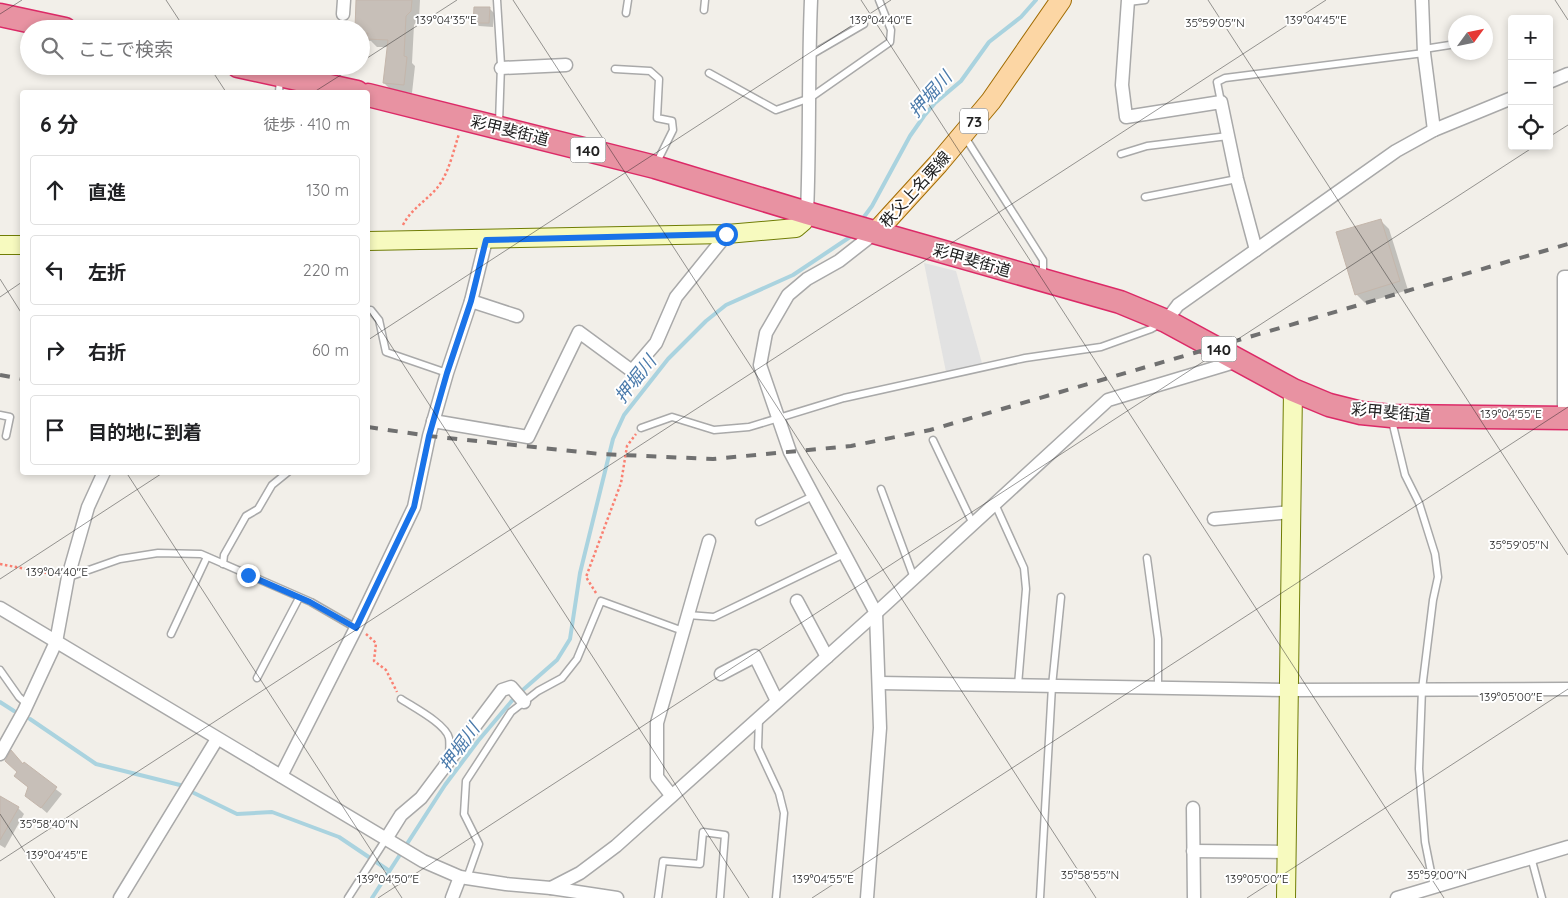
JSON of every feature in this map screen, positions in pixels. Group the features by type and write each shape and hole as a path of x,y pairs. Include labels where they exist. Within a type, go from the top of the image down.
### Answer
{"highway":[{"path":"0,15 23,20"},
{"path":"259,75 280,84 338,90"},
{"name":"彩甲斐街道","path":"370,95 655,167 1120,302 1166,321 1293,390 1329,405 1391,416 1566,418"}],"main road":[{"name":"秩父上名栗線","path":"869,230 938,164 991,102 1061,0"}],"street":[{"path":"343,14 344,0"},
{"path":"370,241 726,234 796,228 816,215 809,56 811,0"},
{"path":"1422,0 1424,51 1434,130"},
{"path":"1128,1 1122,85 1126,117 1221,102 1237,179 1256,250"},
{"path":"501,68 566,65"},
{"path":"1553,80 1568,74"},
{"path":"1166,321 1178,304 1396,151 1434,130 1508,100"},
{"path":"867,898 880,728 876,613 790,452 760,365 766,333 788,296 807,280 839,261 869,230"},
{"path":"433,421 528,437 579,332 632,371 656,343 676,297 726,234"},
{"path":"281,776 356,628 414,507 433,421 471,301 486,240"},
{"path":"0,246 20,245"},
{"path":"1566,418 1564,276 1568,277"},
{"path":"471,301 517,316"},
{"path":"551,888 580,874 616,846 876,613 1108,400 1238,361"},
{"path":"1286,898 1293,390"},
{"path":"0,754 27,704 56,642 68,577 88,507 103,475"},
{"path":"1214,519 1291,512"},
{"path":"671,795 657,776 657,723 709,542"},
{"path":"796,601 827,657"},
{"path":"0,608 423,861 464,877 617,898"},
{"path":"721,674 754,656 777,701"},
{"path":"878,683 1289,690 1568,689"},
{"path":"386,839 401,815 421,798 502,690 511,687 524,702"},
{"path":"120,898 217,739"},
{"path":"1193,808 1194,898"},
{"path":"1397,898 1568,847"},
{"path":"1194,851 1286,852"},
{"path":"452,898 464,877"}],"lane":[{"path":"497,0 501,68 499,127"},
{"path":"626,13 628,0"},
{"path":"704,10 705,0"},
{"path":"709,73 776,110 810,98 890,42 891,30 879,0"},
{"path":"1128,1 1145,0"},
{"path":"809,56 864,24"},
{"path":"1221,102 1217,82 1225,78 1424,51 1448,46"},
{"path":"615,69 650,71 659,79 657,118 672,121 673,130 655,167"},
{"path":"963,134 1044,260 1043,280"},
{"path":"1121,154 1147,146 1228,136"},
{"path":"1145,197 1237,179"},
{"path":"370,310 379,320 386,352 447,373"},
{"path":"642,428 672,417 714,430 749,427 844,398 1025,358 1101,346 1151,329 1166,321"},
{"path":"0,415 10,417 6,436"},
{"path":"1391,416 1405,475 1419,504 1435,554 1438,577 1433,600 1422,689 1419,769 1425,842 1434,887"},
{"path":"933,440 972,524"},
{"path":"223,564 224,555 246,516 258,509 272,485 284,475"},
{"path":"881,489 914,578"},
{"path":"759,522 813,496"},
{"path":"995,504 1024,568 1026,589 1018,685"},
{"path":"68,577 120,559 158,553 202,554 310,602 356,628"},
{"path":"688,615 714,617 844,554"},
{"path":"171,634 207,557"},
{"path":"1147,558 1158,639 1158,687"},
{"path":"1040,898 1052,686 1061,597"},
{"path":"257,678 299,598"},
{"path":"464,877 479,844 464,814 466,781 511,712 538,691 562,678 577,659 601,601 683,631"},
{"path":"0,670 18,696 27,704"},
{"path":"400,699 439,724 444,730 449,737 449,760"},
{"path":"760,716 758,748 779,793 784,813 776,898"},
{"path":"658,898 663,861 700,864 703,832 725,835 720,898"},
{"path":"348,898 386,839"},
{"path":"1530,857 1542,898"}],"path":[{"path":"396,241 411,212 437,188 445,174 451,162 464,118"},
{"path":"601,601 586,577 621,484 627,446 642,428"},
{"path":"0,564 68,577"},
{"path":"356,628 376,643 374,661 386,670 400,699"}],"shaded area":[{"path":"924,263 956,271 982,363 946,372"}],"building":[{"path":"356,0 412,0 411,11 406,16 404,56 407,57 404,85 383,83 388,40 370,39 370,20 355,20"},
{"path":"474,7 490,7 489,23 473,23"},
{"path":"1381,219 1400,281 1355,295 1336,232"},
{"path":"11,750 23,764 24,762 57,787 41,808 25,796 28,787 14,776 17,772 5,761"},
{"path":"0,796 19,807 0,840"}],"waterway":[{"name":"押堀川","path":"861,221 872,206 910,136 924,116 935,103 961,81 989,42 1021,17 1036,0"},
{"name":"押堀川","path":"372,898 445,785 478,741 516,696 557,660 570,639 580,573 613,439 624,415 668,359 706,321 726,305 793,275 850,237 853,233"},
{"path":"0,702 14,711"},
{"path":"30,719 96,764 180,785"},
{"path":"194,793 237,814 272,812 339,837 388,870"}],"railway":[{"path":"370,427 429,436 600,454 713,459 851,446 930,430 1568,244"},
{"path":"0,375 20,379"}],"route":[{"path":"248,575 310,602 356,628 414,507 429,436 447,373 471,301 486,240 726,234"}]}
